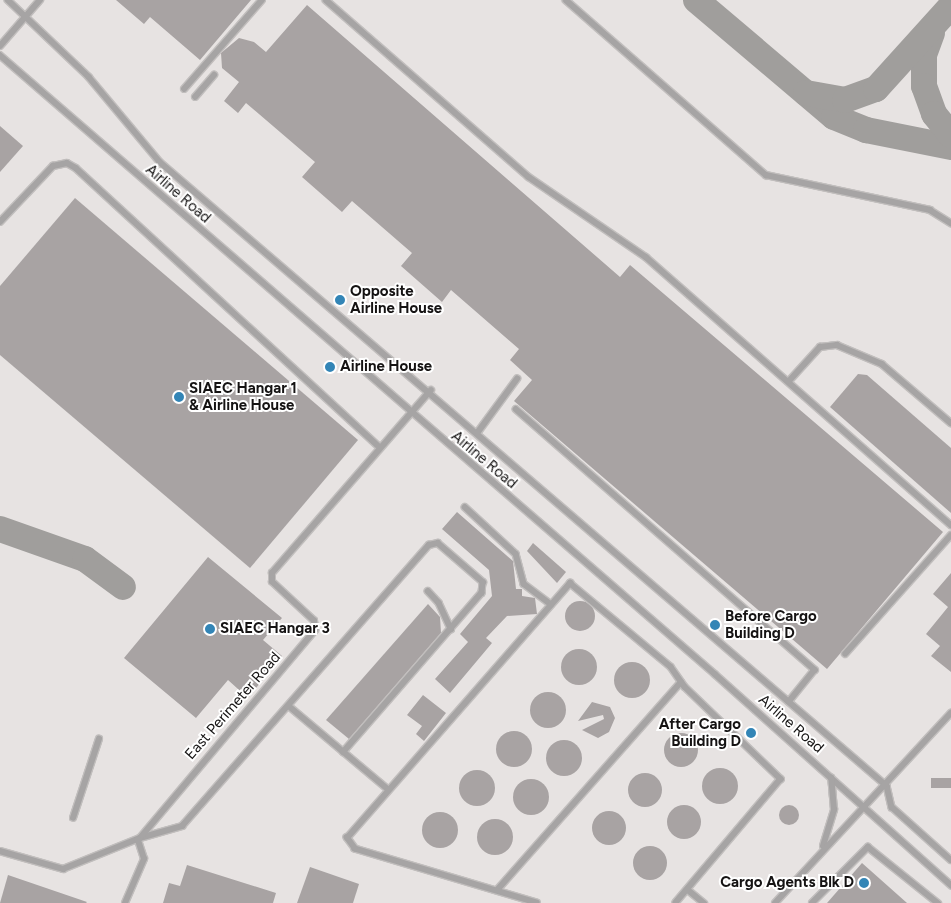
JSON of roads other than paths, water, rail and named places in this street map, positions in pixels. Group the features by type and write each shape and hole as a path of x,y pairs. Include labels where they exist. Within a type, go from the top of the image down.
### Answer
{"lane":[{"name":"Airline Road","path":"8,0 26,15 89,77 160,162 431,390 887,786"},
{"path":"0,46 40,0"},
{"path":"184,89 262,0"},
{"path":"326,0 529,177 632,245 951,525"},
{"path":"566,0 766,175 930,210 951,222"},
{"name":"Airline Road","path":"0,55 410,414 831,776 951,885"},
{"path":"194,98 214,74"},
{"path":"0,222 53,166 67,163 76,168 380,448"},
{"path":"789,381 820,346 838,345 882,364 951,423"},
{"path":"478,432 501,404 517,380"},
{"name":"East Perimeter Road","path":"0,851 63,869 139,839 315,630 314,621 272,582 272,573 431,390"},
{"path":"516,409 815,670 789,702"},
{"path":"465,507 516,554 524,584 552,604"},
{"path":"845,654 951,535"},
{"path":"125,903 144,859 139,839 182,826 433,542 483,582 482,593 344,752"},
{"path":"536,903 351,847 349,834 552,604 572,584 671,667 682,682 782,779 676,903"},
{"path":"428,592 439,603 452,629"},
{"path":"498,890 682,682"},
{"path":"289,706 388,789"},
{"path":"775,903 864,807 887,786 950,715"},
{"path":"73,818 99,739"},
{"path":"822,851 834,810 831,776"},
{"path":"887,786 892,807 951,860"},
{"path":"812,903 868,847 938,903"},
{"path":"688,890 704,903"}],"place":[{"name":"Opposite Airline House","path":"340,300"},
{"name":"Airline House","path":"330,367"},
{"name":"SIAEC Hangar 1 & Airline House","path":"179,397"},
{"name":"Before Cargo Building D","path":"715,625"},
{"name":"SIAEC Hangar 3","path":"210,629"},
{"name":"After Cargo Building D","path":"751,733"},
{"name":"Cargo Agents Blk D","path":"864,883"}]}
